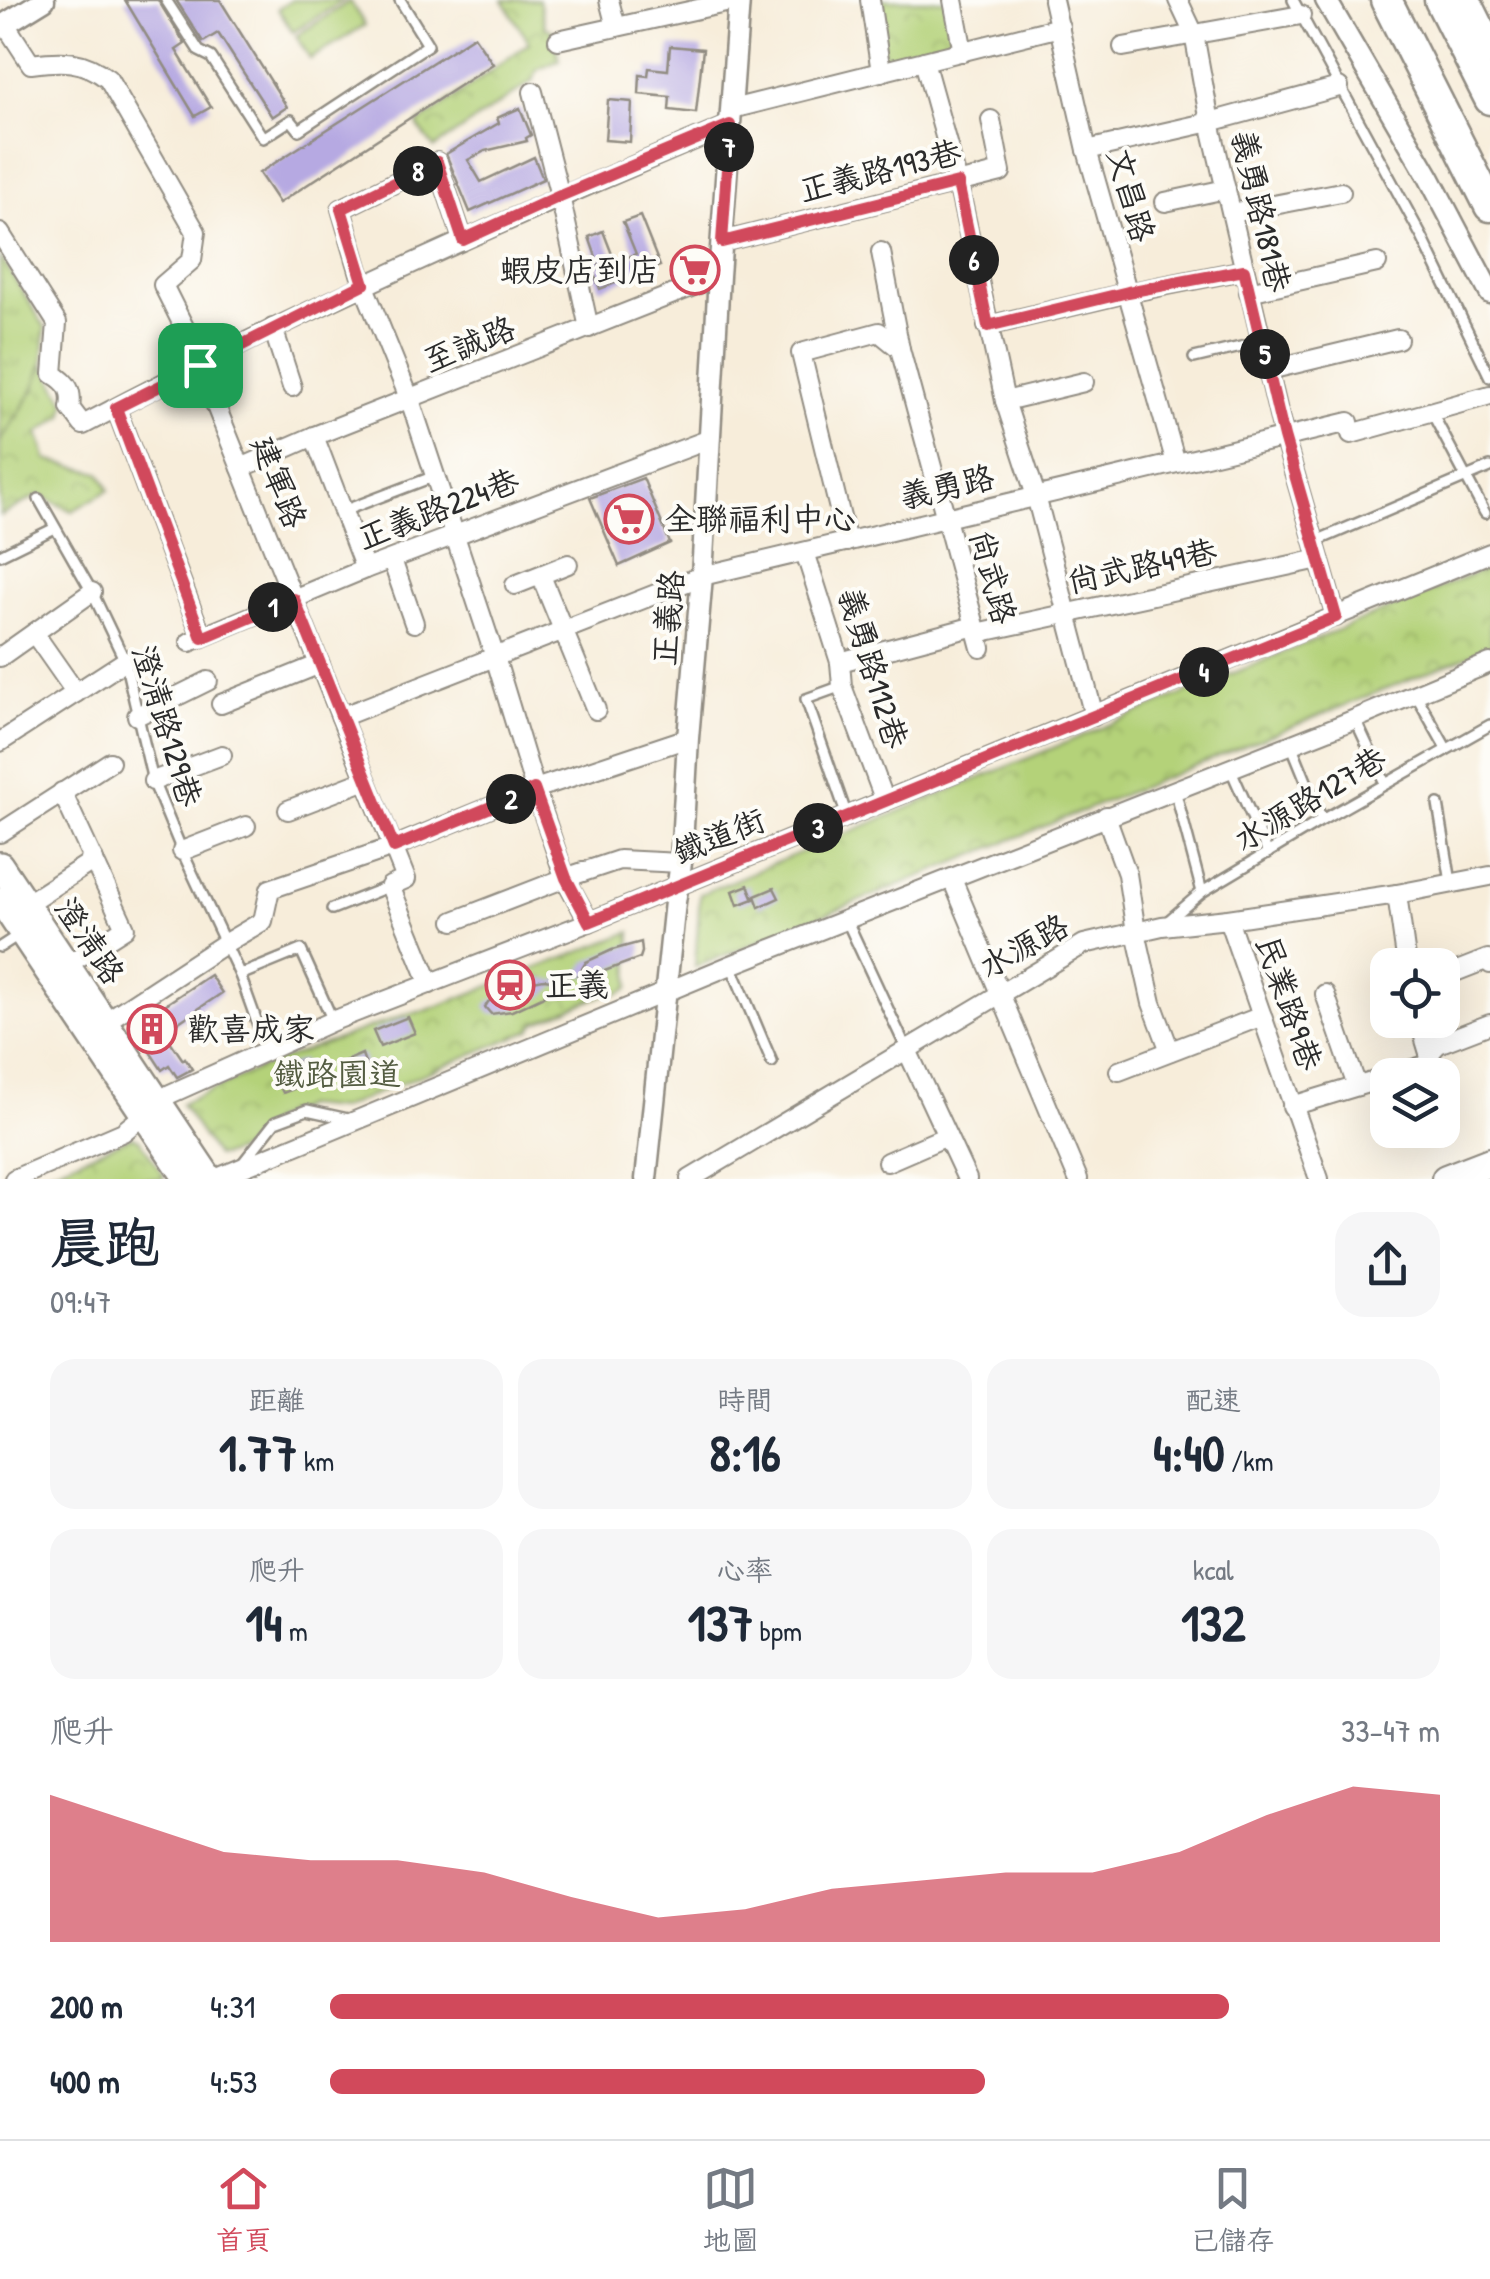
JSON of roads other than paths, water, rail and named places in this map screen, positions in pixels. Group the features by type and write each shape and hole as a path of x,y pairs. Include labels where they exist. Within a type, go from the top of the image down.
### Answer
{"highway":[{"path":"1386,0 1490,206"},
{"path":"1406,0 1490,176"},
{"path":"1440,0 1490,99"},
{"path":"1465,0 1490,50"}],"main road":[{"name":"澄清路","path":"0,866 105,1022 187,1179"},
{"name":"澄清路","path":"0,866 151,1109"},
{"name":"澄清路","path":"0,900 151,1109 212,1179"},
{"path":"1446,1179 1490,1162"}],"street":[{"path":"3,25 44,0"},
{"path":"609,0 616,26"},
{"path":"558,40 739,0"},
{"name":"正義路","path":"646,1179 679,874 739,0"},
{"path":"870,0 880,72"},
{"path":"953,0 963,52"},
{"name":"文昌路","path":"1053,0 1086,150 1176,463"},
{"name":"義勇路181巷","path":"1178,0 1194,34 1210,122 1284,437 1336,617"},
{"path":"1326,0 1429,177 1490,293"},
{"path":"1124,46 1194,34 1297,8"},
{"name":"建軍路","path":"3,25 31,64 80,63 108,79 196,232 192,260 163,285 200,365 394,847 406,879 390,886 430,984"},
{"path":"0,233 57,323 53,374 66,382 72,396 70,408 83,425 364,284 731,117 880,72 1060,27"},
{"path":"924,62 958,183 1005,401 1036,496 1094,716"},
{"path":"1086,150 1339,87"},
{"path":"534,92 590,328"},
{"name":"正義路193巷","path":"722,242 1001,172 990,120"},
{"path":"463,240 437,162 341,209 496,657 534,789 566,878 589,922"},
{"path":"1166,202 1226,189"},
{"path":"1232,213 1341,192"},
{"name":"尚武路","path":"880,252 900,348 978,636"},
{"path":"1249,292 1377,263"},
{"path":"988,326 1128,292 1244,270"},
{"name":"至誠路","path":"241,468 720,276"},
{"path":"273,328 292,387"},
{"path":"847,542 801,353 878,332 900,348"},
{"path":"1269,370 1398,339"},
{"path":"1005,401 1084,382"},
{"path":"1432,413 1490,395"},
{"name":"正義路224巷","path":"116,408 196,640 364,568 710,439"},
{"name":"義勇路","path":"341,717 702,576 1349,422 1351,434 1432,413"},
{"path":"314,436 364,568"},
{"name":"尚武路49巷","path":"840,662 978,636 1317,550"},
{"name":"義勇路112巷","path":"805,552 840,662 842,686 885,802"},
{"name":"鐵道街","path":"14,1179 123,1132 170,1094 333,1021 589,922 679,874 847,817 1490,554"},
{"path":"392,560 414,622"},
{"path":"514,585 568,564"},
{"path":"541,576 596,710"},
{"path":"0,657 92,592"},
{"path":"34,633 76,693"},
{"path":"0,742 125,661"},
{"path":"221,704 320,664"},
{"path":"212,1179 732,965 1489,666"},
{"path":"137,716 208,681"},
{"path":"105,1022 263,922 270,889 394,847 534,789 688,738"},
{"path":"152,781 222,755"},
{"path":"0,833 110,762"},
{"path":"288,810 366,780"},
{"path":"62,792 125,928 67,965"},
{"path":"1106,816 1127,874 1152,1003 1170,1051"},
{"path":"182,851 246,826"},
{"path":"26,904 94,860"},
{"path":"454,921 619,860 679,874"},
{"name":"水源路","path":"690,1179 1084,944 1162,926 1398,894 1490,876"},
{"path":"952,879 1078,1179"},
{"path":"1398,894 1406,948"},
{"name":"民業路9巷","path":"1228,919 1318,1179"},
{"path":"1460,970 1488,959 1490,964"},
{"path":"1325,994 1357,1086"},
{"path":"1118,1071 1262,1016"},
{"path":"1429,1054 1438,1044 1490,1024"},
{"path":"1425,1038 1430,1058"},
{"path":"907,1050 967,1179"},
{"path":"1292,1106 1370,1082"},
{"path":"887,1162 947,1136"}],"lane":[{"path":"166,0 198,52 212,58 263,138 290,120 299,130 428,46 400,0"},
{"path":"1297,8 1422,237 1490,377"},
{"path":"1194,358 1262,342"},
{"path":"1432,413 1486,513"},
{"path":"1317,550 1490,466"},
{"path":"342,511 435,476"},
{"name":"澄清路129巷","path":"38,499 92,592 125,661 152,781 240,975 268,1050"},
{"path":"0,556 55,528"},
{"path":"842,686 806,699 847,817"},
{"path":"1415,693 1446,748"},
{"path":"1355,719 1385,783"},
{"name":"水源路127巷","path":"1162,926 1202,892 1490,725"},
{"path":"1290,744 1322,820"},
{"path":"1229,768 1268,853"},
{"path":"1175,790 1202,892"},
{"path":"1438,804 1451,882"},
{"path":"332,910 390,886"},
{"path":"847,921 907,1050"},
{"path":"0,947 22,932"},
{"path":"240,975 301,950 333,1021"},
{"path":"732,965 772,1062"},
{"path":"238,1169 275,1122 306,1110 356,1121"}],"place":[{"name":"蝦皮店到店","path":"695,270"},
{"name":"全聯福利中心","path":"629,519"},
{"name":"正義","path":"510,985"},
{"name":"歡喜成家","path":"152,1029"}],"park label":[{"name":"鐵路園道","path":"337,1074"}]}
